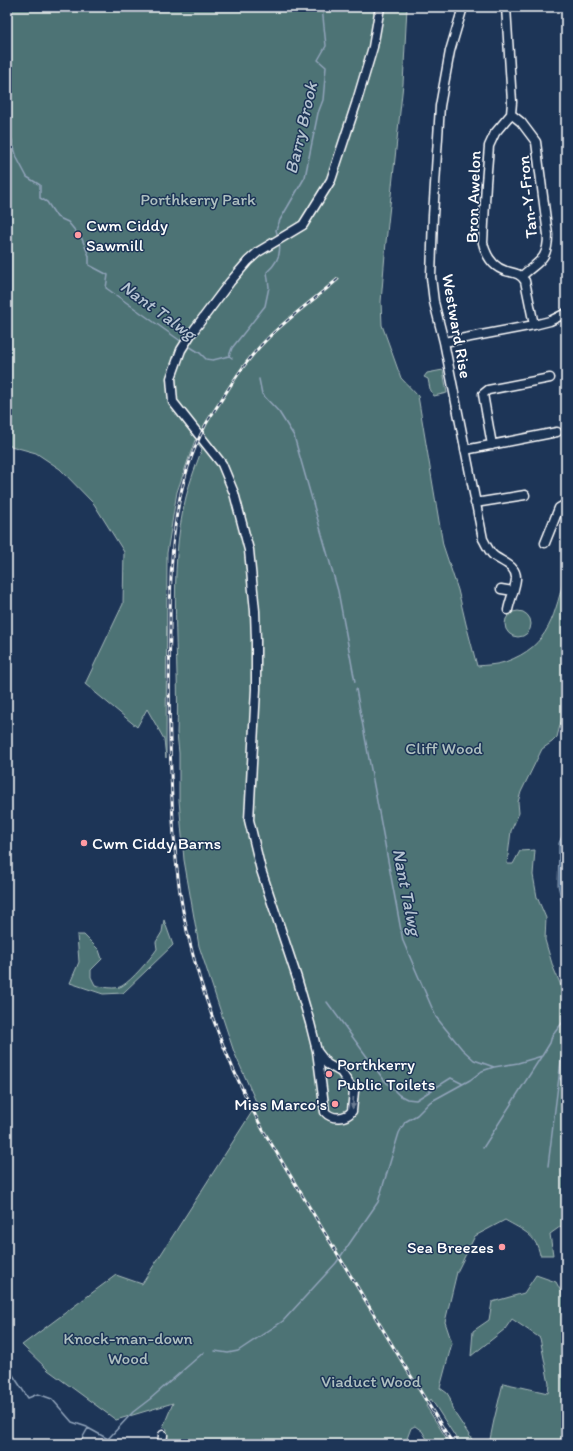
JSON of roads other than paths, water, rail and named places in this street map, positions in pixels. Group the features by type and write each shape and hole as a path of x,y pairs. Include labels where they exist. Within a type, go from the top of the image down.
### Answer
{"street":[{"path":"317,1051 327,1064 341,1072 354,1091 352,1111 346,1116 338,1118 330,1116 325,1112 317,1051 310,1023 297,978 261,870 249,820 255,716 256,641 249,550 234,493 222,464 174,402 171,378 185,344 220,295 248,261 258,252 303,225 331,180 373,47 380,7"},
{"name":"Westward Rise","path":"463,7 445,75 440,106 431,253 431,277 434,302 444,342 483,538 488,549 493,555 514,569 516,578 508,610"},
{"path":"506,7 512,102 511,114"},
{"name":"Bron Awelon","path":"511,114 495,133 489,146 483,243 485,252 497,267 522,276"},
{"name":"Tan-Y-Fron","path":"511,114 521,122 536,142 548,235 548,248 544,257 537,265 522,276"},
{"path":"522,276 525,281 534,325"},
{"path":"444,342 534,325 550,321 566,313"},
{"path":"492,445 483,394 488,390 550,378"},
{"path":"465,450 557,432"},
{"path":"475,503 526,495"},
{"path":"545,543 559,508 566,504"},
{"path":"501,589 513,591"},
{"path":"162,1444 163,1435"}],"water":[{"path":"566,827 566,922 558,885 559,843"}],"waterway":[{"name":"Barry Brook","path":"278,237 276,230 280,220 305,177 318,113 323,100 326,67 318,60 326,46 322,7"},
{"name":"Nant Talwg","path":"7,124 17,158 27,177 40,185 40,198 47,202 57,217 68,222 82,239 89,256 89,265 108,275 106,288 182,342"},
{"name":"Barry Brook","path":"229,356 232,348 265,306 269,287 267,272 278,259 280,251 279,243"},
{"name":"Nant Talwg","path":"187,345 200,353 206,359 213,360 229,356 232,358"},
{"name":"Nant Talwg","path":"259,379 262,394 279,412 294,436 338,591 355,682"},
{"name":"Nant Talwg","path":"356,689 403,941 436,1017 462,1049 474,1060 494,1067"},
{"path":"327,1002 384,1080 399,1095 407,1099 416,1100 451,1078 463,1084"},
{"path":"215,1351 228,1353 238,1351 283,1321 336,1263 378,1202 399,1133 405,1122 417,1115 430,1102 470,1080 482,1071 542,1056 550,1043 552,1036 566,1018"},
{"path":"548,1166 561,1061 566,1038"},
{"path":"483,1148 541,1057"},
{"path":"560,1078 566,1086"},
{"path":"79,1444 88,1428 108,1439 133,1412 204,1352"},
{"path":"7,1366 28,1398 38,1394 52,1399 72,1422 87,1427"}],"railway":[{"path":"338,279 278,328 243,367 207,423 194,450 179,500 172,551 169,672 173,813 176,860 182,907 193,957 218,1033 239,1082 263,1130 453,1444"}],"place":[{"name":"Cwm Ciddy Sawmill","path":"78,235"},
{"name":"Cwm Ciddy Barns","path":"84,843"},
{"name":"Porthkerry Public Toilets","path":"329,1074"},
{"name":"Miss Marco's","path":"335,1104"},
{"name":"Sea Breezes","path":"502,1247"}],"park label":[{"name":"Porthkerry Park","path":"198,199"},
{"name":"Cliff Wood","path":"444,748"},
{"name":"Knock-man-down Wood","path":"128,1348"},
{"name":"Viaduct Wood","path":"371,1381"}]}
